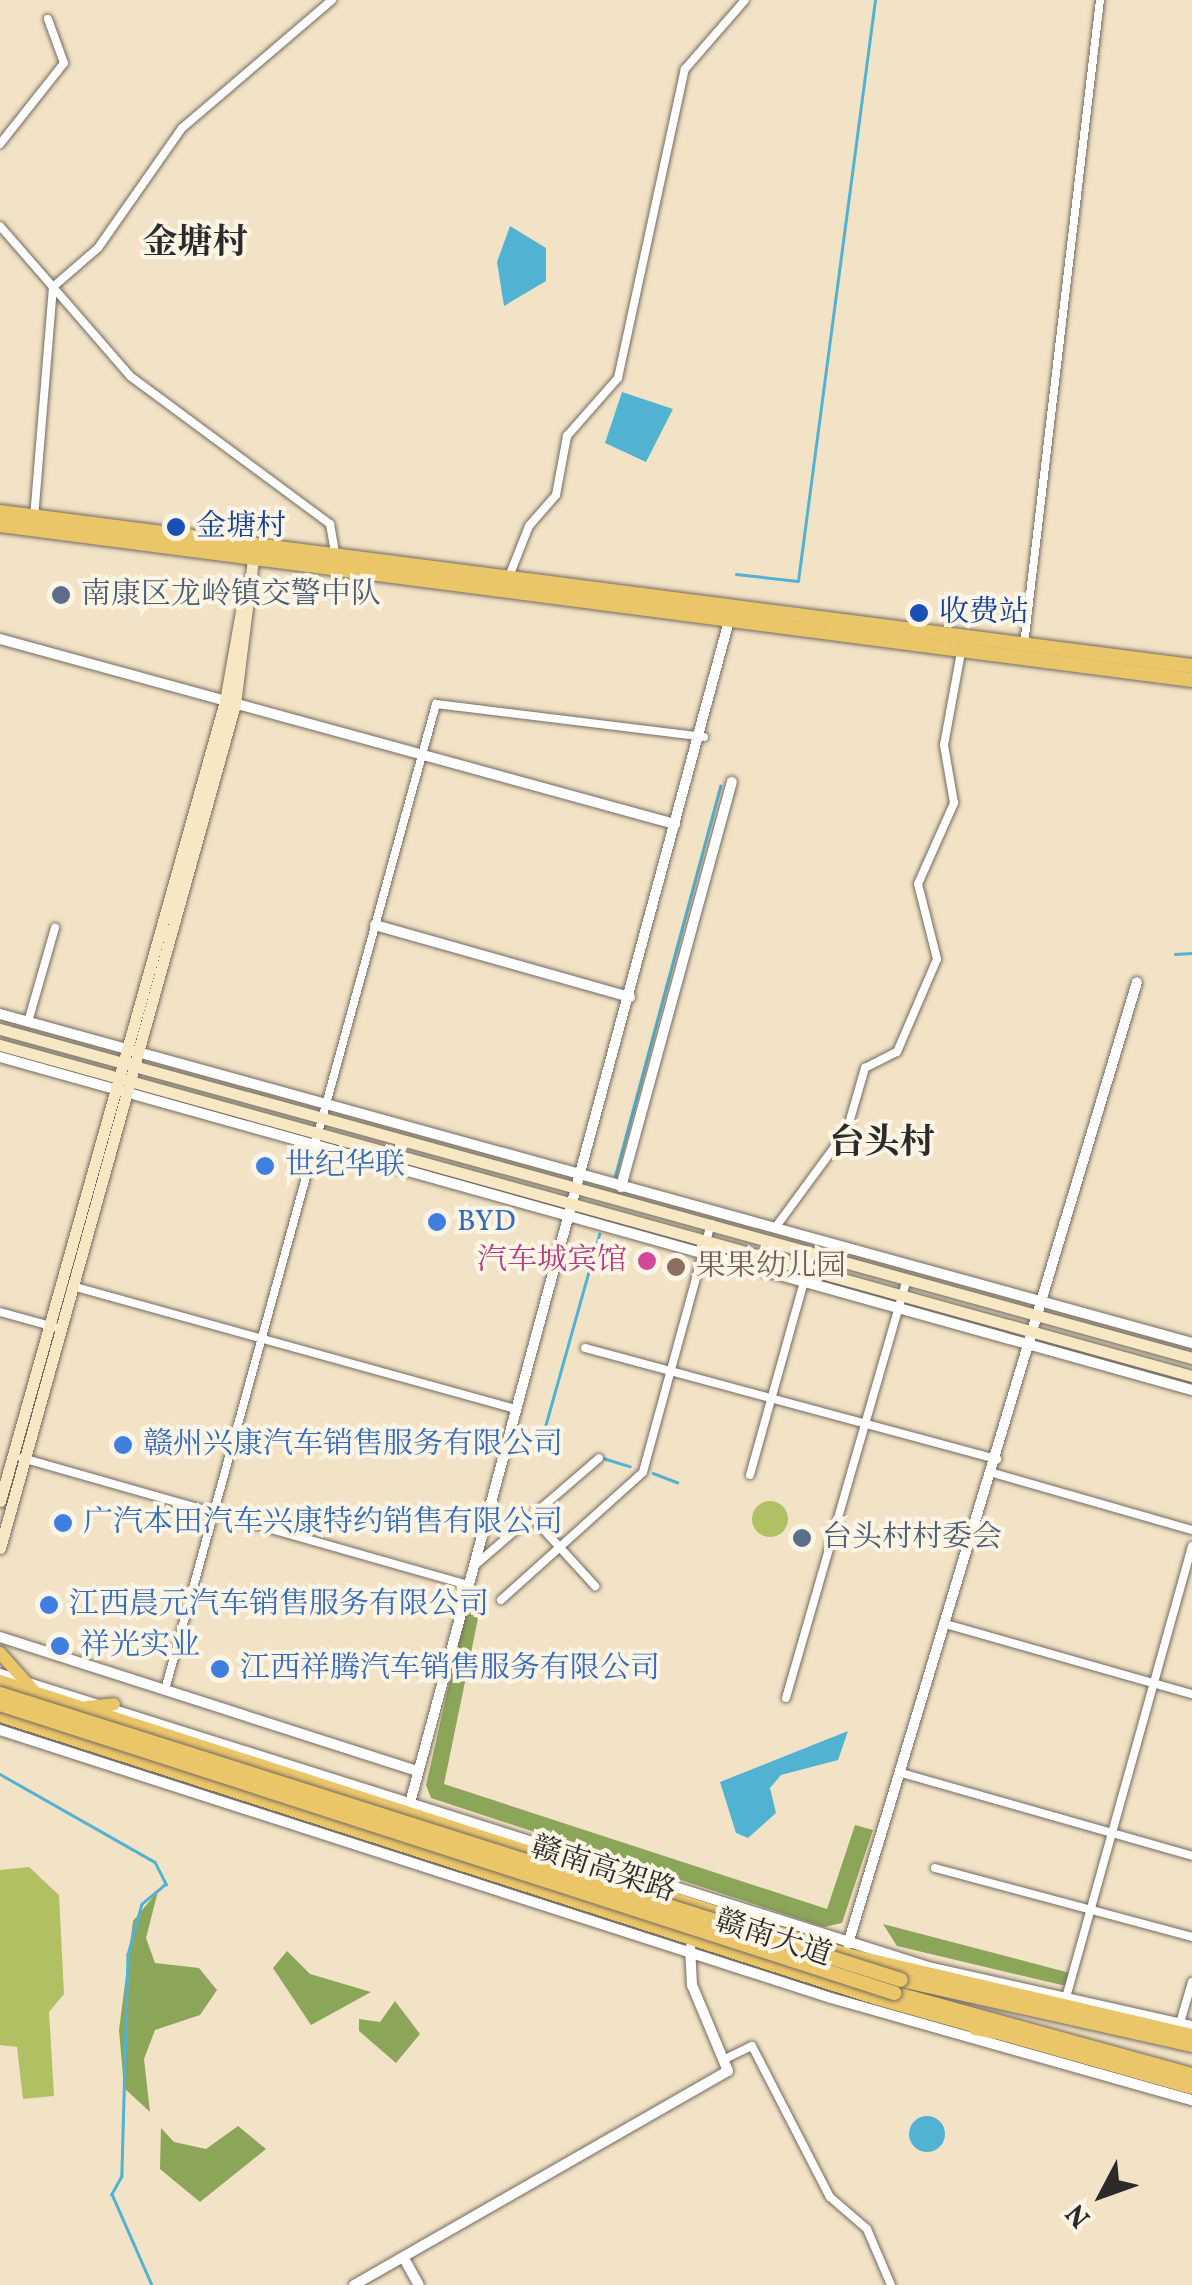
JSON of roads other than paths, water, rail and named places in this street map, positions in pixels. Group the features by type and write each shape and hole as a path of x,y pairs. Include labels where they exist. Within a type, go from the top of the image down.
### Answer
{"highway":[{"path":"0,512 251,554 336,557 508,578 961,652 1192,680"},
{"path":"0,526 730,615 1192,666"},
{"name":"赣南高架路","path":"0,1694 897,1986 1050,2040 1192,2075"},
{"name":"赣南高架路","path":"0,1704 897,1986 1187,2040"},
{"path":"1084,2007 1187,2040"},
{"path":"975,2028 1050,2040"}],"main road":[{"path":"54,1327 72,1286 138,1052 230,702 251,554"},
{"path":"0,1548 112,1082 230,702"},
{"path":"0,1029 323,1112 709,1232 1037,1323 1192,1358"},
{"path":"0,1045 128,1087 573,1213 709,1232"},
{"path":"1037,1323 1192,1376"},
{"path":"0,1502 19,1457"},
{"path":"0,1653 35,1691"},
{"name":"赣南大道","path":"0,1678 796,1939 848,1948 885,1963 1084,2007"},
{"path":"82,1708 114,1704"},
{"name":"赣南大道","path":"0,1716 788,1971 834,1992 874,1998 1192,2088"},
{"path":"788,1971 796,1939"},
{"path":"874,1998 885,1963"}],"street":[{"path":"34,519 53,287 98,248 182,128 332,0"},
{"path":"508,578 529,526 556,495 566,436 618,378 685,69 745,0"},
{"path":"1024,646 1100,0"},
{"path":"0,144 64,64 48,19"},
{"path":"0,226 130,376 330,524 336,557"},
{"path":"410,1803 465,1584 583,1178 675,824 704,737 730,615"},
{"path":"0,640 675,824"},
{"path":"775,1228 847,1130 865,1068 886,1066 897,1052 937,959 918,884 954,802 944,744 961,652"},
{"path":"165,1690 436,704 704,737"},
{"path":"621,1188 732,782"},
{"path":"375,925 630,997"},
{"path":"28,1022 55,928"},
{"path":"834,1992 905,1774 1137,982"},
{"path":"0,1014 138,1052 323,1112 775,1228 1192,1344"},
{"path":"0,1057 112,1082"},
{"path":"502,1600 643,1472 714,1212"},
{"path":"573,1213 803,1285 1192,1390"},
{"path":"750,1474 816,1240"},
{"path":"786,1698 910,1266"},
{"path":"72,1286 516,1409"},
{"path":"0,1312 54,1327"},
{"path":"585,1348 997,1459"},
{"path":"19,1457 465,1584"},
{"path":"470,1569 534,1519 599,1458"},
{"path":"993,1473 1192,1530"},
{"path":"534,1519 596,1586"},
{"path":"1067,1994 1094,1911 1192,1546"},
{"path":"949,1625 1192,1694"},
{"path":"0,1637 418,1771"},
{"path":"0,1678 18,1675 114,1704 848,1948 1067,1994 1186,2024 1192,1982"},
{"path":"0,1730 690,1948 1192,2100"},
{"path":"905,1774 1192,1856"},
{"path":"935,1868 1192,1937"},
{"path":"690,1948 692,1985 729,2056"},
{"path":"354,2285 406,2262 718,2080 729,2056 752,2046 830,2196 866,2228 891,2285"},
{"path":"406,2262 419,2285"}],"water":[{"path":"510,226 546,248 546,281 504,306 497,262"},
{"path":"622,392 673,409 646,462 605,443"},
{"path":"848,1731 838,1760 781,1775 770,1788 776,1813 748,1838 736,1833 720,1782"},
{"path":"927,2116 940,2121 945,2134 940,2147 927,2152 914,2147 909,2134 914,2121"}],"waterway":[{"path":"736,574 798,581 875,0"},
{"path":"615,1176 720,786"},
{"path":"1175,954 1192,953"},
{"path":"541,1441 599,1234"},
{"path":"603,1458 630,1466"},
{"path":"653,1473 677,1482"},
{"path":"0,1774 155,1862 166,1884 142,1904 128,1955 122,2176 112,2194 152,2285"}],"place":[{"name":"金塘村","path":"176,527"},
{"name":"南康区龙岭镇交警中队","path":"61,595"},
{"name":"收费站","path":"919,613"},
{"name":"世纪华联","path":"265,1166"},
{"name":"BYD","path":"437,1222"},
{"name":"汽车城宾馆","path":"647,1261"},
{"name":"果果幼儿园","path":"676,1267"},
{"name":"赣州兴康汽车销售服务有限公司","path":"123,1445"},
{"name":"广汽本田汽车兴康特约销售有限公司","path":"63,1523"},
{"name":"台头村村委会","path":"802,1538"},
{"name":"江西晨元汽车销售服务有限公司","path":"49,1605"},
{"name":"祥光实业","path":"60,1646"},
{"name":"江西祥腾汽车销售服务有限公司","path":"220,1669"}],"district":[{"name":"金塘村","path":"195,244"},
{"name":"台头村","path":"882,1144"}]}
